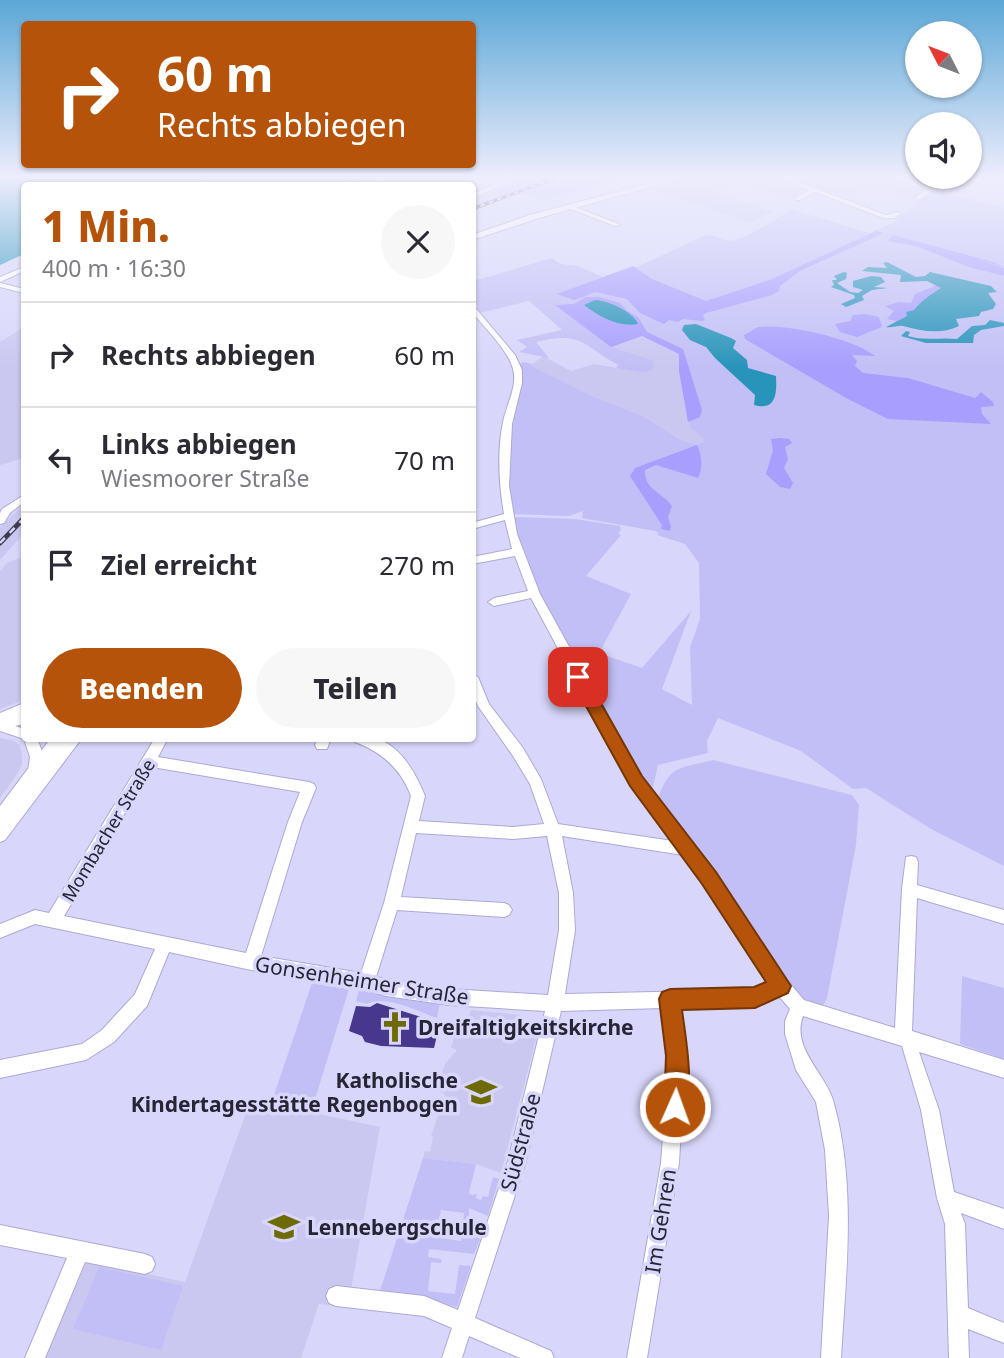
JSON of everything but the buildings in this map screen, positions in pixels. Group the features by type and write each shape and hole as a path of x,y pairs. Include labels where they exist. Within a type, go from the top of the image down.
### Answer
{"main road":[{"path":"0,820 58,742"}],"street":[{"path":"0,282 21,271"},
{"path":"0,282 21,290"},
{"path":"476,311 512,357 519,373 505,438 508,516 517,552 534,594 624,761 649,800 687,849 781,986 799,1007 1004,1069"},
{"path":"0,522 3,511 21,500"},
{"path":"476,525 508,516"},
{"path":"476,560 517,552"},
{"path":"494,602 534,594"},
{"name":"Südstraße","path":"452,1358 517,1161 555,1003 567,930 566,893 553,829 536,783 518,752 484,706 476,687"},
{"path":"0,723 21,710"},
{"path":"0,723 21,720"},
{"path":"0,723 21,733"},
{"path":"31,742 37,757 33,776"},
{"path":"0,836 73,742"},
{"name":"Mombacher Straße","path":"53,921 160,742"},
{"path":"366,982 392,903 418,796 414,782 389,752 368,742"},
{"path":"149,761 309,788 295,822 251,962"},
{"path":"412,827 513,833 553,829 687,849"},
{"path":"911,862 906,1038 930,1110 946,1198 957,1240 959,1358"},
{"path":"909,889 1004,917"},
{"path":"392,903 504,910"},
{"name":"Gonsenheimer Straße","path":"0,931 29,918 53,921 386,988 449,997 555,1003 755,997 781,986"},
{"path":"0,1069 86,1052 108,1036 141,1000 165,944"},
{"name":"Im Gehren","path":"637,1358 670,1163 677,1056 670,999"},
{"path":"799,1007 793,1021 793,1034 802,1064 824,1099 834,1150 839,1216 831,1358"},
{"path":"946,1198 1004,1219"},
{"path":"0,1235 145,1264"},
{"path":"35,1358 79,1252"},
{"path":"335,1296 424,1306 544,1358"},
{"path":"960,1315 1004,1333"}],"shaded area":[{"path":"0,241 21,241 21,255 0,265"},
{"path":"692,241 1004,241 1004,866 931,829 866,788 853,789 801,751 718,718 707,741 708,753 658,765 652,791 647,793 525,567 514,517 575,519 620,526 618,533 621,535 586,576 631,594 599,653 642,668 691,611 662,689 692,705 690,647 700,619 699,563 685,544 657,535 659,533 655,531 582,518 583,511 569,516 511,514 506,451 520,380 520,364 523,362 532,364 531,366 594,397 643,416 679,439 697,445 706,440 690,428 679,371 680,354 642,336 612,347 654,361 653,368 646,373 616,368 618,365 572,339 536,342 549,358 519,352 527,347 517,340 562,330 529,301 480,313 476,303 476,280 552,258 561,264 578,266 603,277 639,266"},
{"path":"854,241 865,241 800,271 772,295 706,313 703,315 705,320 702,321 669,320 664,324 640,313 627,299 596,292 574,300 557,294 633,266 652,279 706,301 772,279"},
{"path":"890,241 917,241 993,262 1004,267 969,257 1004,268 1004,276 969,267 916,246"},
{"path":"887,262 916,277 930,272 991,286 997,292 988,293 996,304 993,309 981,312 979,316 956,319 959,326 945,330 886,327 907,316 906,312 914,310 941,288 927,281 900,282 901,275 862,271 868,267 887,268 883,263"},
{"path":"847,273 846,279 837,283 850,292 858,293 863,290 853,287 853,281 871,276 881,277 885,282 874,287 888,288 872,290 862,296 864,300 846,307 841,304 855,298 854,295 831,287 834,285 832,280 837,280 834,276"},
{"path":"937,285 941,288 914,310 907,312 907,316 897,321 887,319 894,311 885,306 899,302 911,303 915,294"},
{"path":"586,297 599,297 620,303 638,317 647,332 683,349 702,410 700,417 688,422 679,371 679,354 642,336 611,347 555,305 574,304"},
{"path":"595,300 620,307 638,324 616,323 584,305"},
{"path":"853,315 879,317 882,327 857,337 840,332 835,324 850,321"},
{"path":"990,320 1004,323 1004,326 981,330 974,335 973,343 926,343 901,336 906,331 910,332 908,336 926,339 957,339 972,326 985,325"},
{"path":"696,324 736,341 733,348 747,360 748,368 776,376 775,395 771,403 767,406 754,405 755,395 706,347 690,340 682,330 684,325"},
{"path":"758,327 802,330 836,338 865,349 875,356 852,355 857,361 855,366 863,373 908,378 975,398 981,392 993,402 994,406 981,407 982,414 991,424 888,419 846,398 745,339 744,335"},
{"path":"21,329 21,459 0,465 0,342"},
{"path":"641,336 680,354 679,371 690,428 707,440 697,445 679,439 643,416 594,397 530,366 543,356 571,371 594,364 646,373 634,355 611,347"},
{"path":"771,439 789,439 792,443 785,447 788,459 784,468 793,483 790,489 780,487 766,474 773,450"},
{"path":"697,445 701,462 698,478 656,465 645,470 650,486 672,506 668,517 671,527 669,531 661,529 662,525 630,476 635,468"},
{"path":"21,507 21,536 0,560 0,527"},
{"path":"21,557 21,701 0,709 0,571 7,563"},
{"path":"0,738 20,745 22,765 0,798"},
{"path":"713,760 852,795 859,805 856,845 827,998 821,1010 802,1002 768,957 769,953 750,925 741,922 658,798 672,773"},
{"path":"962,976 1004,988 1004,1059 960,1044"},
{"path":"312,983 349,989 311,1112 271,1104"},
{"path":"359,990 440,1002 437,1018 392,1002 374,1001 367,1004 356,1001"},
{"name":"Katholische Kindertagesstätte Regenbogen","path":"471,1010 520,1015 521,1022 536,1039 501,1173 476,1164 423,1158 425,1151 430,1152 431,1136 445,1094 436,1090 445,1064 457,1050 451,1047 456,1033 463,1034"},
{"name":"Lennebergschule","path":"251,1099 380,1127 348,1307 319,1304 301,1358 45,1358 87,1261 185,1282"},
{"path":"423,1158 476,1164 469,1193 477,1194 476,1198 481,1200 483,1196 488,1197 493,1177 499,1179 488,1216 469,1208 469,1215 475,1222 471,1233 481,1237 474,1254 429,1249 428,1257 441,1259 441,1263 431,1262 428,1291 455,1294 459,1265 471,1266 457,1307 428,1299 379,1294","holes":["441,1210 464,1213 461,1241 435,1237"]},
{"path":"99,1267 183,1286 161,1350 73,1329"}],"railway":[{"path":"0,543 21,521"}],"place":[{"name":"Dreifaltigkeitskirche","path":"395,1027"},
{"name":"Katholische Kindertagesstätte Regenbogen","path":"481,1092"},
{"name":"Lennebergschule","path":"284,1227"}],"route":[{"path":"578,677 636,781 709,878 781,986 755,997 670,999 677,1056 675,1107"}]}
